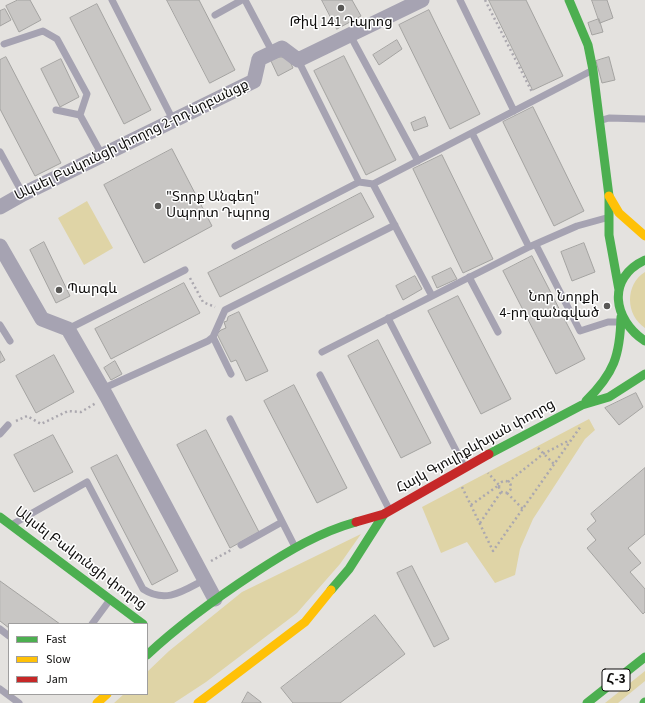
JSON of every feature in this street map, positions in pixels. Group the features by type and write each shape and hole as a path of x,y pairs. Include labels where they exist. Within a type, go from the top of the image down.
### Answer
{"main road":[{"path":"569,0 588,45 593,70 609,196 608,218 614,269 619,290"},
{"path":"609,196 619,212 645,236"},
{"path":"619,290 625,275 637,264 645,260"},
{"name":"Հայկ Գյուլիքևխյան փողոց","path":"582,405 605,382 613,370 620,350 621,320 619,290"},
{"path":"621,320 634,335 645,341"},
{"name":"Հայկ Գյուլիքևխյան փողոց","path":"148,654 166,637 215,599 295,547 338,527 387,512 465,467 582,405 609,397 645,374"},
{"name":"Հայկ Գյուլիքևխյան փողոց","path":"198,703 305,622 349,570 387,512"},
{"name":"Ակսել Բակունցի փողոց","path":"0,517 142,623"},
{"path":"151,630 166,637"},
{"name":"Հ-3","path":"587,703 645,657"},
{"path":"97,703 106,695"}],"street":[{"path":"272,53 282,48 298,60 422,0"},
{"name":"Ակսել Բակունցի փողոց 2-րդ նրբանցք","path":"0,208 24,194 102,155 254,81 259,59 272,53"},
{"path":"0,246 42,319 68,330 104,393 215,599"}],"lane":[{"path":"112,0 173,120"},
{"path":"215,15 243,0 272,53"},
{"path":"460,0 514,111"},
{"path":"4,44 43,31 57,39 87,94 80,115 102,155"},
{"path":"350,35 418,161"},
{"path":"298,60 359,182"},
{"path":"235,246 359,182 374,184 593,70"},
{"path":"56,110 80,115"},
{"path":"600,121 609,118 645,119"},
{"path":"472,133 532,246 580,331 608,322 621,320"},
{"path":"0,152 24,194"},
{"path":"374,184 432,296"},
{"path":"322,352 532,246 577,226 608,218"},
{"path":"104,393 208,341 213,337 225,310 395,225"},
{"path":"68,330 185,270"},
{"path":"469,277 498,332"},
{"path":"388,318 456,454 465,467"},
{"path":"0,325 10,341"},
{"path":"213,337 231,374"},
{"path":"320,375 387,512"},
{"path":"230,419 295,547"},
{"path":"0,434 8,425"},
{"path":"11,525 87,482 143,589 152,595 161,596 178,594 204,580"},
{"path":"241,545 282,522"},
{"path":"93,623 110,599"},
{"path":"0,629 8,635"},
{"path":"8,695 19,703"}],"path":[{"path":"485,0 536,100"},
{"path":"185,270 204,302 225,310"},
{"path":"8,425 27,416 41,424 68,411 81,412 104,393"},
{"path":"460,483 493,551 584,422"},
{"path":"471,505 502,482 508,482 542,454 571,440"},
{"path":"534,444 542,454 554,464"},
{"path":"480,524 501,492 499,485 486,470"},
{"path":"507,493 511,489 508,482"},
{"path":"501,492 507,493 523,509"},
{"path":"211,561 241,545"}],"shaded area":[{"path":"87,201 113,248 84,265 58,218"},
{"path":"645,272 645,328 638,322 634,315 630,300 634,284 638,277"},
{"path":"589,419 595,430 585,439 533,519 520,549 515,575 495,583 467,542 441,553 422,507"},
{"path":"361,534 340,564 297,613 206,682 174,703 114,703 123,695 148,695 148,671 169,651 242,592"},
{"path":"645,671 645,681 618,703 605,703"}],"building":[{"path":"18,0 30,0 41,20 19,32 6,6"},
{"path":"167,0 199,0 235,70 210,83"},
{"name":"Թիվ 141 Դպրոց","path":"322,0 352,0 361,16 337,29"},
{"path":"489,0 526,0 563,76 533,90"},
{"path":"592,0 607,0 613,18 600,23"},
{"path":"97,4 151,110 124,124 70,18"},
{"path":"5,9 11,20 0,26 0,11"},
{"path":"429,10 480,114 450,129 399,25"},
{"path":"599,19 603,32 592,35 588,23"},
{"path":"397,40 402,49 379,65 373,55"},
{"path":"344,56 396,160 366,175 314,71"},
{"path":"6,57 61,163 35,176 0,109 0,60"},
{"path":"279,57 288,57 293,68 278,76 271,61"},
{"path":"609,57 615,80 602,83 596,61"},
{"path":"61,59 79,97 60,107 41,69"},
{"path":"533,107 584,211 554,226 503,122"},
{"path":"425,117 428,126 414,131 411,123"},
{"name":"\"Տորք Անգեղ\" Սպորտ Դպրոց","path":"172,149 212,226 144,263 104,185"},
{"path":"442,155 493,259 463,273 413,169"},
{"path":"361,193 374,217 220,297 208,273"},
{"path":"44,242 70,296 56,303 30,250"},
{"path":"584,243 595,272 572,281 561,252"},
{"path":"532,256 585,359 556,374 503,271"},
{"path":"451,268 457,279 437,288 432,277"},
{"path":"415,276 422,289 403,300 396,286"},
{"path":"184,283 200,313 111,359 95,329"},
{"path":"458,296 511,399 481,414 428,311"},
{"path":"239,312 268,371 246,381 236,360 231,362 217,334 226,328 224,322 227,321 228,317"},
{"path":"378,340 431,443 401,458 348,356"},
{"path":"0,351 5,360 0,363"},
{"path":"54,355 74,392 36,413 16,376"},
{"path":"115,361 122,374 111,380 104,368"},
{"path":"294,385 347,488 317,503 264,401"},
{"path":"636,393 643,407 619,425 605,408"},
{"path":"206,430 259,532 230,548 177,445"},
{"path":"53,435 73,472 34,492 14,455"},
{"path":"117,455 178,571 152,585 91,468"},
{"path":"645,468 645,534 628,548 641,563 630,572 645,589 645,612 643,614 587,548 596,540 587,529 596,521 591,514"},
{"path":"412,566 449,639 434,647 397,573"},
{"path":"0,581 59,623 8,623 8,627 0,621"},
{"path":"375,615 405,654 340,703 293,703 281,688"},
{"path":"248,692 261,702 261,703 242,703"}],"traffic: fast":[{"path":"569,0 588,45 593,70 609,196 609,235 619,290"},
{"path":"645,260 632,268 624,277 619,288 618,299 626,322 634,332 645,341"},
{"path":"586,401 603,382 614,363 619,343 621,317"},
{"path":"489,454 582,405 609,397 645,374"},
{"path":"331,590 349,569 384,514"},
{"path":"0,517 142,623"},
{"path":"148,654 200,611 268,564 317,537 356,522"},
{"path":"587,703 645,657"}],"traffic: slow":[{"path":"609,196 619,213 645,236"},
{"path":"198,703 305,622 331,590"},
{"path":"97,703 106,695"}],"traffic: jam":[{"path":"356,522 384,514 489,454"}],"place":[{"name":"Թիվ 141 Դպրոց","path":"341,8"},
{"name":"\"Տորք Անգեղ\" Սպորտ Դպրոց","path":"158,206"},
{"name":"Պարգև","path":"59,290"},
{"name":"Նոր Նորքի 4-րդ զանգված","path":"607,306"}]}
